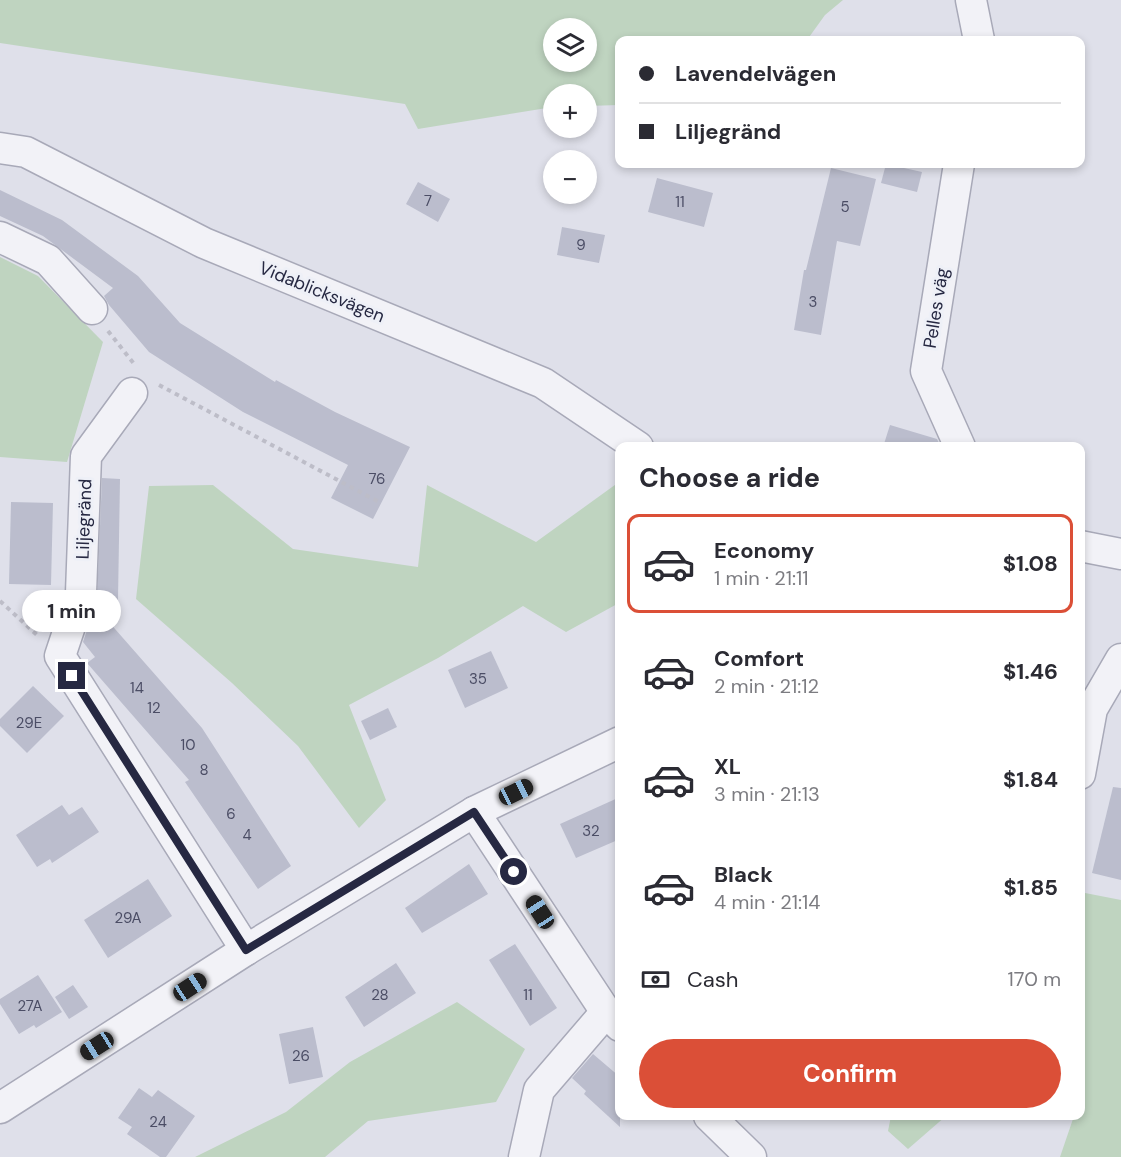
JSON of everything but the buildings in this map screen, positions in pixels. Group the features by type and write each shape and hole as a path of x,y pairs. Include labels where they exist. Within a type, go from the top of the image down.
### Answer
{"street":[{"path":"972,0 978,36"},
{"name":"Vidablicksvägen","path":"0,148 26,152 204,243 543,383 631,442"},
{"name":"Pelles väg","path":"958,168 926,371 958,442"},
{"path":"0,237 48,260 92,309"},
{"name":"Liljegränd","path":"60,656 81,593 86,456 143,383"},
{"path":"1085,547 1121,554"},
{"path":"60,656 246,950"},
{"path":"1085,747 1092,709 1121,659"},
{"path":"0,1108 246,950 474,812 615,744"},
{"path":"474,812 613,1019 538,1090 524,1157"},
{"path":"714,1120 751,1157"}],"path":[{"path":"92,309 143,383 379,502"},
{"path":"0,601 60,656"}],"green space":[{"path":"0,0 843,0 825,15 810,36 615,36 615,105 597,106 597,84 543,84 543,109 418,129 405,104 0,43"},
{"path":"0,257 38,276 103,342 67,462 0,457"},
{"path":"213,485 293,549 418,567 427,485 536,542 615,485 615,605 566,632 523,606 438,658 349,705 386,800 359,828 298,746 232,683 136,599 149,486"},
{"path":"1085,893 1121,900 1121,1157 1060,1157 1073,1120 1085,1120"},
{"path":"457,1002 525,1049 496,1102 368,1121 325,1157 195,1157 286,1112 350,1062"},
{"path":"890,1120 941,1120 908,1149 888,1131"}],"route":[{"path":"72,676 246,950 474,812 514,872"}]}
